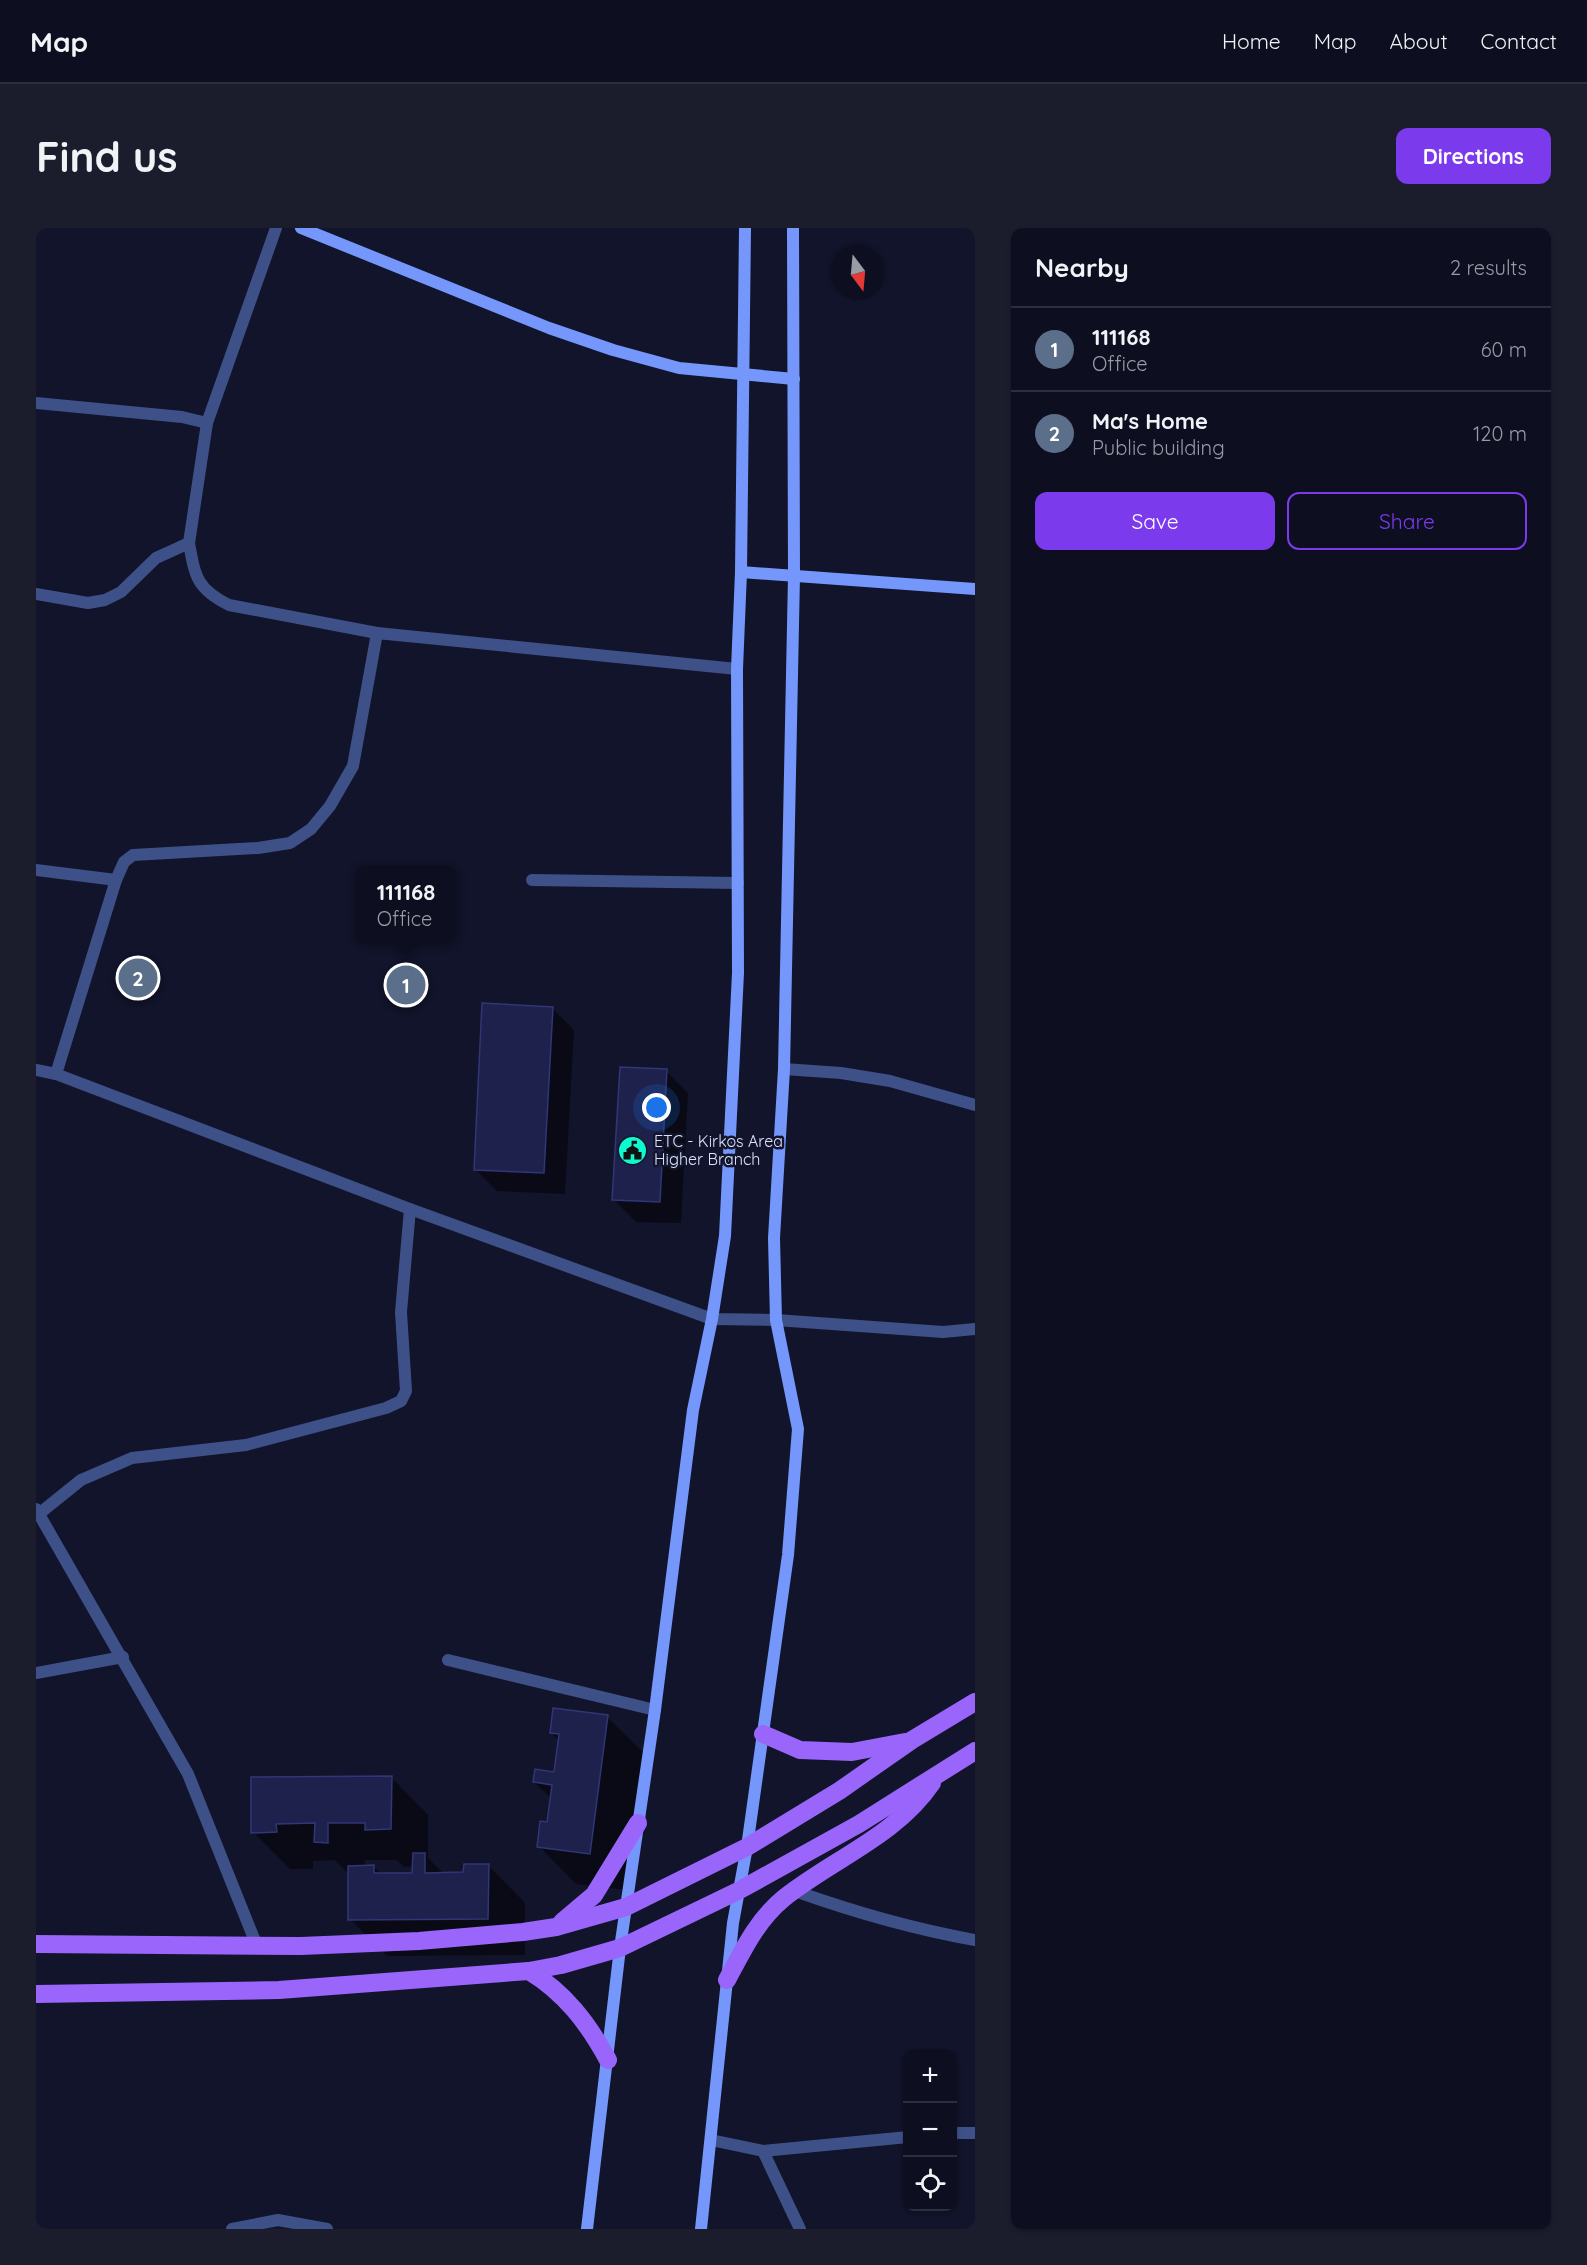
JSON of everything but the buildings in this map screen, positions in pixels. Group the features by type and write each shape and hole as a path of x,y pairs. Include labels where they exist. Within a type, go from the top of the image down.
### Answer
{"main road":[{"path":"301,228 549,328 602,346 679,368 794,379"},
{"path":"587,2229 620,1948 655,1710 693,1410 712,1319 725,1236 738,973 737,669 741,572 745,228"},
{"path":"701,2229 738,1891 747,1847 788,1555 798,1429 776,1320 774,1238 784,1069 794,576 793,228"},
{"path":"741,572 975,589"},
{"path":"36,1944 301,1946 419,1941 523,1932 626,1908 747,1847 839,1791 912,1740 975,1702"},
{"path":"763,1734 800,1750 852,1752 912,1740"},
{"path":"36,1994 279,1990 529,1971 561,1965 620,1948 738,1891 860,1824 975,1751"},
{"path":"727,1980 758,1923 784,1898 900,1820 919,1801 936,1776"},
{"path":"556,1926 594,1895 638,1823"},
{"path":"529,1971 567,2000 586,2022 608,2060"}],"street":[{"path":"276,228 207,423 189,543 195,575 210,595 229,605 377,633 737,669"},
{"path":"36,403 182,417 207,423"},
{"path":"36,594 88,603 105,600 121,592 156,558 189,543"},
{"path":"56,1074 116,880 124,862 133,855 258,848 290,843 311,829 330,806 353,766 377,633"},
{"path":"36,870 116,880"},
{"path":"532,880 738,883"},
{"path":"784,1069 841,1072 890,1081 975,1106"},
{"path":"36,1070 56,1074 410,1209 712,1319 776,1320 943,1332 975,1329"},
{"path":"257,1946 188,1774 38,1511 81,1480 132,1458 246,1445 386,1408 400,1401 406,1390 401,1312 410,1209"},
{"path":"36,1672 123,1657"},
{"path":"448,1660 655,1710"},
{"path":"795,1891 846,1909 926,1931 975,1940"},
{"path":"957,2133 975,2133"},
{"path":"711,2140 763,2151 903,2137"},
{"path":"763,2151 800,2229"},
{"path":"232,2229 278,2220 327,2229"}],"place":[{"name":"Ma's Home","path":"138,978"},
{"name":"111168","path":"406,985"},
{"name":"ETC - Kirkos Area Higher Branch","path":"633,1150"}]}
